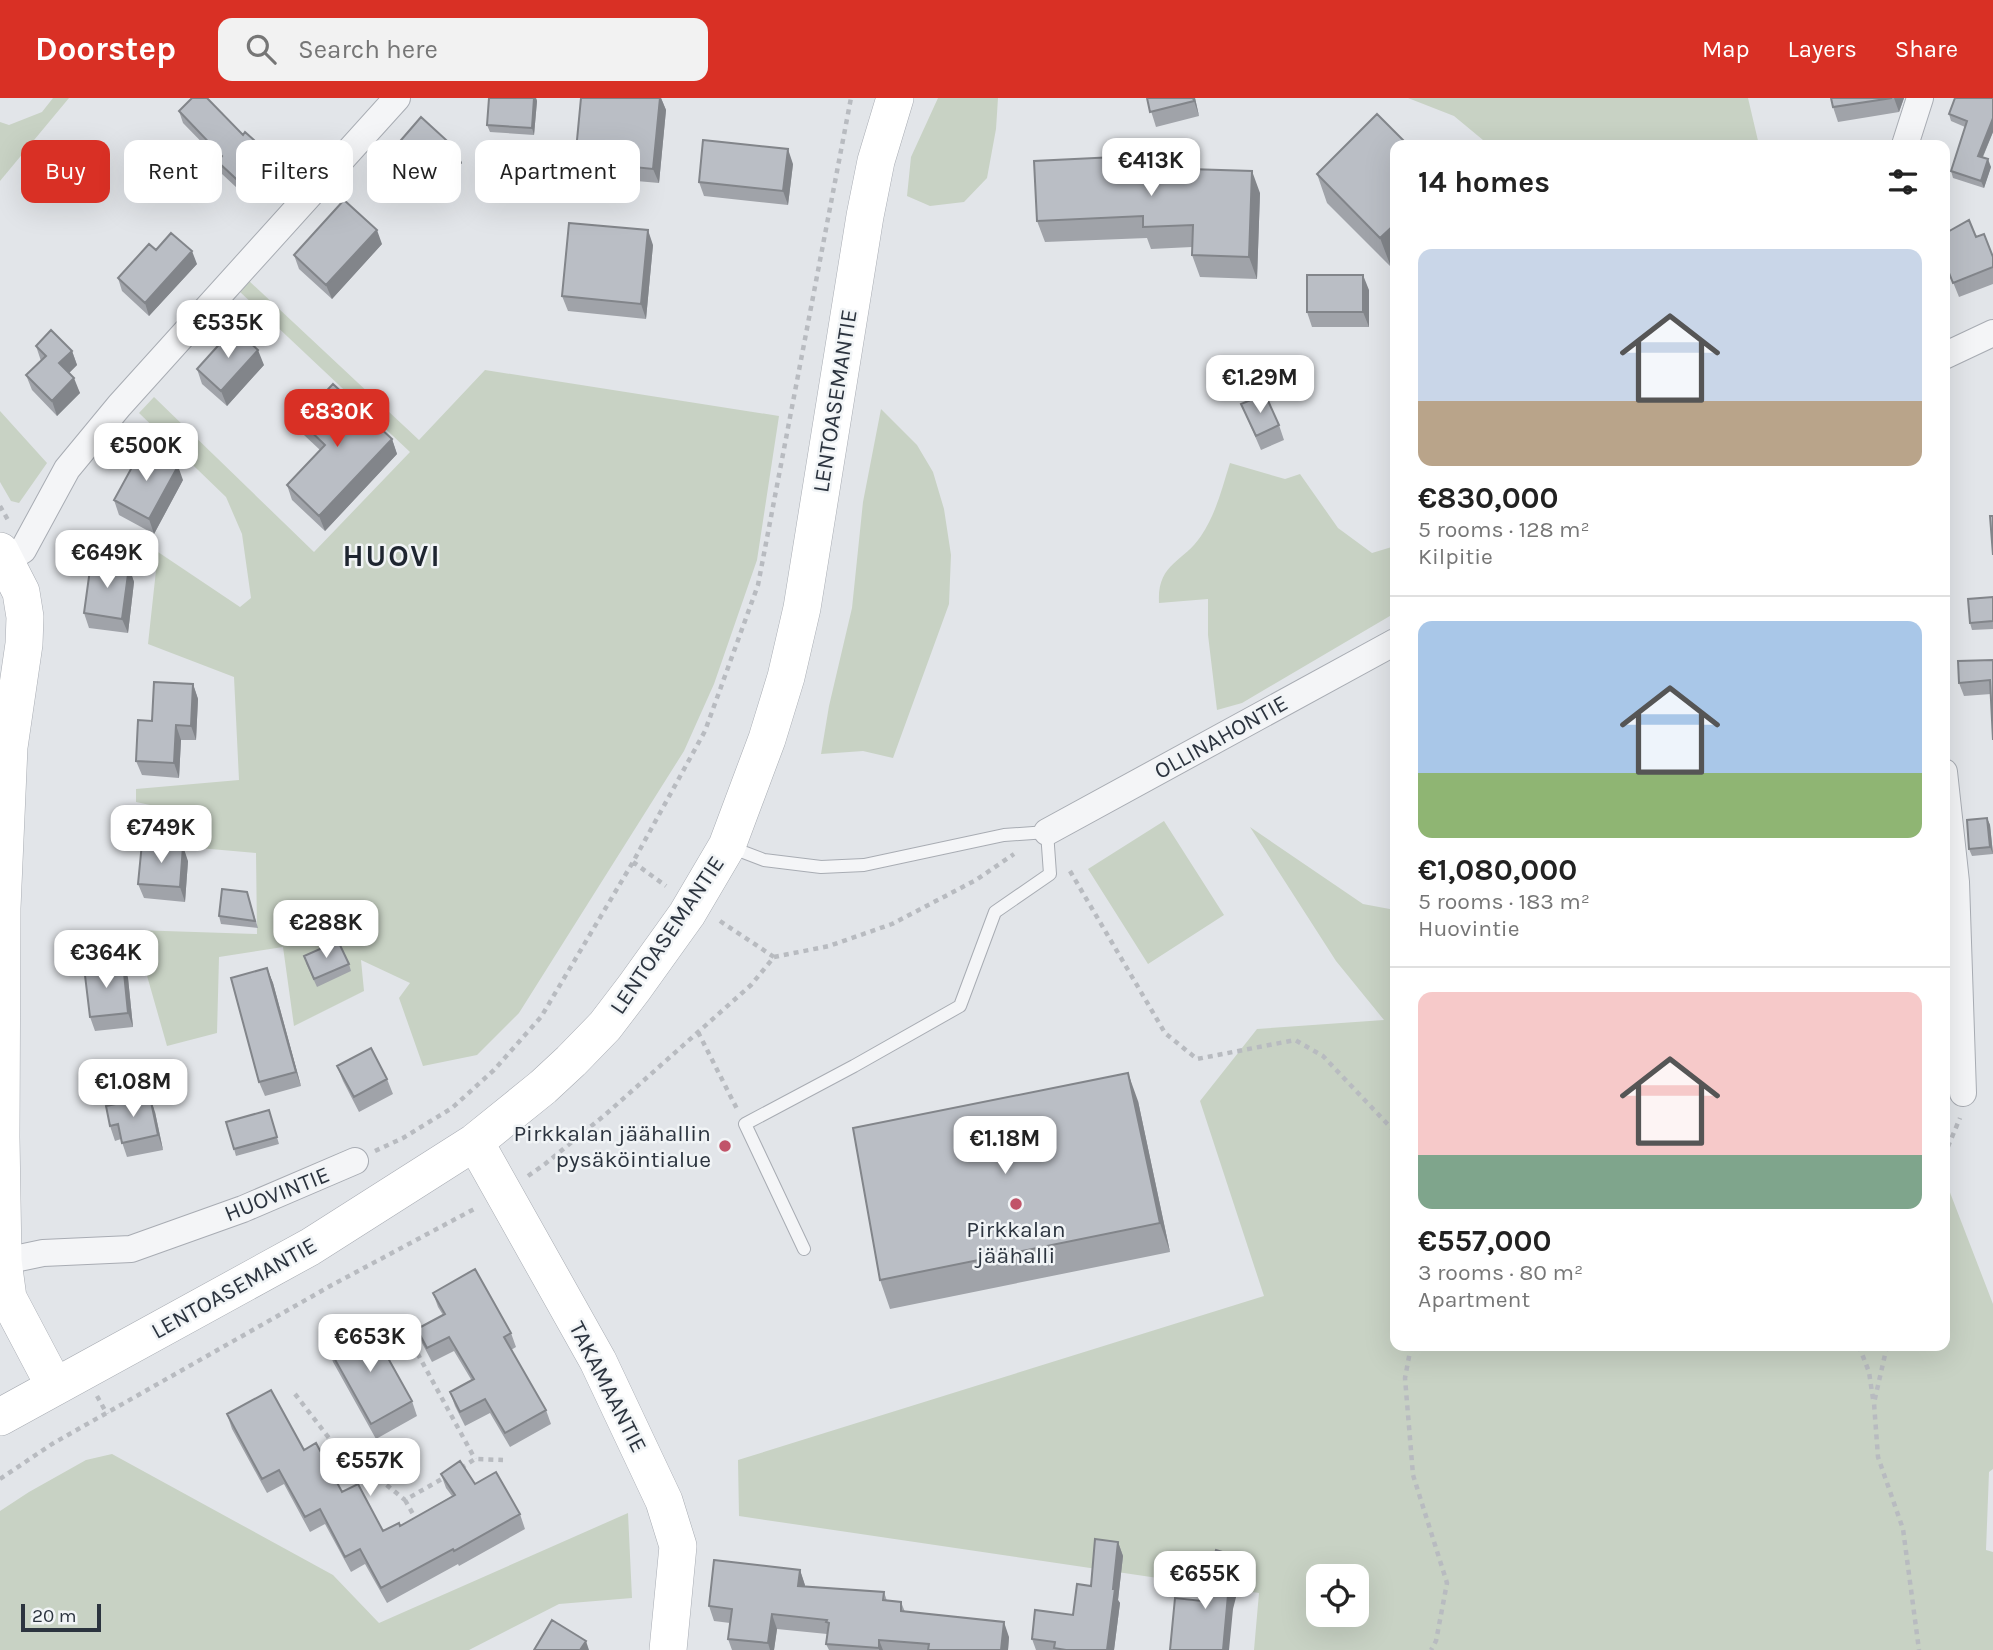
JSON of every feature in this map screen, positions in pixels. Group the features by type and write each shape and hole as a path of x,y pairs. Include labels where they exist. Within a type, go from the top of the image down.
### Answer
{"main road":[{"name":"LENTOASEMANTIE","path":"0,1417 310,1247 475,1142 543,1087 605,1026 687,914 727,846 767,739 789,665 803,608 865,216 876,162 895,98"},
{"path":"3,556 20,592 25,617 9,747 2,908 2,1261 8,1298 55,1387"},
{"name":"TAKAMAANTIE","path":"475,1142 598,1360 664,1501 678,1546 668,1650"}],"street":[{"path":"3,556 23,550 67,469 119,406 397,98"},
{"path":"1907,140 1920,98"},
{"path":"1950,353 1993,333"},
{"name":"OLLINAHONTIE","path":"1047,832 1390,645"},
{"path":"1950,827 1956,882 1963,1093"},
{"name":"HUOVINTIE","path":"2,1261 43,1253 131,1249 243,1209 355,1161"}],"lane":[{"path":"727,846 764,860 821,867 864,865 1004,835 1047,832 1050,874 995,912 960,1006 745,1124 804,1249"}],"path":[{"name":"HUOVINTIE","path":"355,1161 403,1138 452,1108 494,1070 541,1017 633,862 705,731 758,585 851,98"},
{"path":"0,1479 52,1444 332,1285 503,1192 545,1164 606,1114 751,985 774,957 829,946 892,924 976,880 1047,832 1165,1032 1197,1059 1295,1040 1323,1056 1390,1127"},
{"path":"633,862 666,886"},
{"path":"710,915 774,957"},
{"path":"698,1032 745,1124"},
{"path":"1951,1138 1960,1117 1963,1093"},
{"path":"408,1336 475,1459"},
{"path":"1410,1351 1405,1378 1413,1475 1447,1583 1436,1641 1431,1650"},
{"path":"1861,1351 1869,1372 1874,1403 1878,1457 1903,1528 1920,1650"},
{"path":"1874,1403 1886,1351"},
{"path":"295,1394 329,1438 405,1500 418,1522"},
{"path":"405,1500 475,1459 503,1460"}],"green space":[{"path":"53,98 69,98 34,140 21,140 21,156 0,181 0,122 9,125 42,112"},
{"path":"938,98 998,98 996,129 987,178 964,202 930,206 907,196 911,157"},
{"path":"1408,98 1748,98 1758,140 1483,140 1454,116"},
{"path":"248,280 419,440 485,370 779,416 757,560 714,684 684,751 519,1013 477,1055 423,1066 399,998 410,983 361,960 364,991 294,1026 283,947 219,957 217,1033 167,1046 134,930 257,934 256,853 188,847 178,811 136,802 136,789 239,780 234,677 148,644 158,552 240,607 251,598 242,534 226,497 139,413 154,397 314,552 410,452 239,291"},
{"path":"881,409 917,445 933,472 944,509 951,555 949,604 893,758 863,751 821,754 829,706 852,608 863,502"},
{"path":"0,411 47,463 19,503 11,501 0,482"},
{"path":"1230,463 1285,479 1300,474 1338,528 1372,553 1390,548 1390,616 1242,703 1217,710 1208,635 1208,599 1159,603 1159,590 1167,571 1201,536 1218,501"},
{"path":"1164,821 1224,915 1148,964 1088,869"},
{"path":"1250,827 1363,904 1390,909 1390,1351 1950,1351 1950,1193 1993,1304 1993,1469 1989,1472 1986,1550 1993,1552 1993,1650 1254,1650 1259,1593 739,1516 738,1460 1264,1296 1200,1101 1257,1029 1384,1020 1336,961"},
{"path":"112,1454 333,1575 379,1623 628,1513 632,1598 559,1604 469,1650 0,1650 0,1511 86,1460"}],"building":[{"path":"192,98 207,98 243,135 245,132 254,140 236,140 236,179 222,166 222,140 207,140 179,111"},
{"path":"489,98 534,98 532,128 487,125"},
{"path":"581,98 660,98 653,169 640,168 640,140 577,140"},
{"path":"1147,98 1193,98 1194,101 1150,112"},
{"path":"1831,98 1892,98 1833,107"},
{"path":"1955,98 1993,98 1993,118 1978,156 1988,159 1981,181 1951,171 1967,121 1949,114"},
{"path":"1377,114 1403,140 1390,140 1390,229 1380,238 1317,174"},
{"path":"421,117 446,140 401,140"},
{"path":"703,140 788,149 783,191 699,182"},
{"path":"1156,155 1157,168 1252,171 1249,257 1192,255 1193,225 1143,227 1143,216 1037,221 1034,161"},
{"path":"341,203 347,203 377,230 326,285 294,255"},
{"path":"1969,220 1976,237 1984,234 1993,257 1993,267 1953,283 1950,275 1950,231"},
{"path":"569,223 648,230 641,304 562,296"},
{"path":"171,233 192,251 145,303 118,278 149,244 156,250"},
{"path":"1307,275 1363,275 1363,312 1307,312"},
{"path":"234,328 258,350 221,391 197,369"},
{"path":"51,330 72,351 59,363 74,378 52,401 26,375 46,356 36,346"},
{"path":"333,384 392,439 319,516 287,485 325,445 299,420"},
{"path":"1265,394 1279,425 1256,436 1241,404"},
{"path":"143,447 178,466 149,519 114,500"},
{"path":"1990,516 1993,516 1993,555"},
{"path":"91,562 129,567 122,619 84,613"},
{"path":"1993,597 1993,621 1970,623 1968,599"},
{"path":"1993,660 1993,740 1990,680 1959,683 1958,661"},
{"path":"154,682 193,684 191,726 176,725 174,763 136,761 138,720 152,721"},
{"path":"1987,818 1990,847 1969,849 1967,820"},
{"path":"142,843 183,846 180,887 138,884"},
{"path":"222,889 247,892 255,921 219,916"},
{"path":"338,941 349,964 314,979 304,956"},
{"path":"123,963 128,1013 90,1017 84,967"},
{"path":"267,968 296,1072 259,1082 231,978"},
{"path":"371,1048 387,1079 354,1097 337,1066"},
{"name":"Pirkkalan jäähalli","path":"1128,1073 1160,1223 880,1280 853,1128"},
{"path":"150,1097 158,1135 122,1143 118,1124 110,1126 106,1106"},
{"path":"269,1110 277,1137 234,1149 226,1122"},
{"path":"475,1269 511,1333 504,1337 546,1410 505,1433 485,1399 460,1412 450,1392 474,1379 449,1337 427,1348 417,1329 445,1314 433,1293"},
{"path":"369,1324 412,1401 371,1424 328,1347"},
{"path":"271,1390 304,1450 316,1443 342,1492 358,1484 383,1531 399,1523 400,1526 455,1495 441,1474 460,1461 475,1484 496,1472 520,1514 381,1588 360,1549 345,1557 320,1509 305,1517 279,1470 262,1479 227,1414"},
{"path":"1095,1539 1118,1542 1107,1650 1066,1650 1054,1648 1055,1642 1032,1639 1035,1610 1073,1615 1077,1584 1091,1586"},
{"path":"1216,1550 1238,1557 1228,1595 1223,1650 1170,1650 1175,1598 1202,1601"},
{"path":"714,1560 800,1570 798,1586 884,1592 883,1600 901,1602 901,1611 1004,1622 1001,1650 928,1650 929,1644 879,1640 879,1648 826,1644 829,1623 827,1620 772,1614 768,1643 728,1639 732,1609 709,1606"},
{"path":"552,1620 586,1641 580,1650 534,1650"}],"place":[{"name":"Pirkkalan jäähallin pysäköintialue","path":"725,1146"},
{"name":"Pirkkalan jäähalli","path":"1016,1204"}],"district":[{"name":"HUOVI","path":"392,556"}]}
